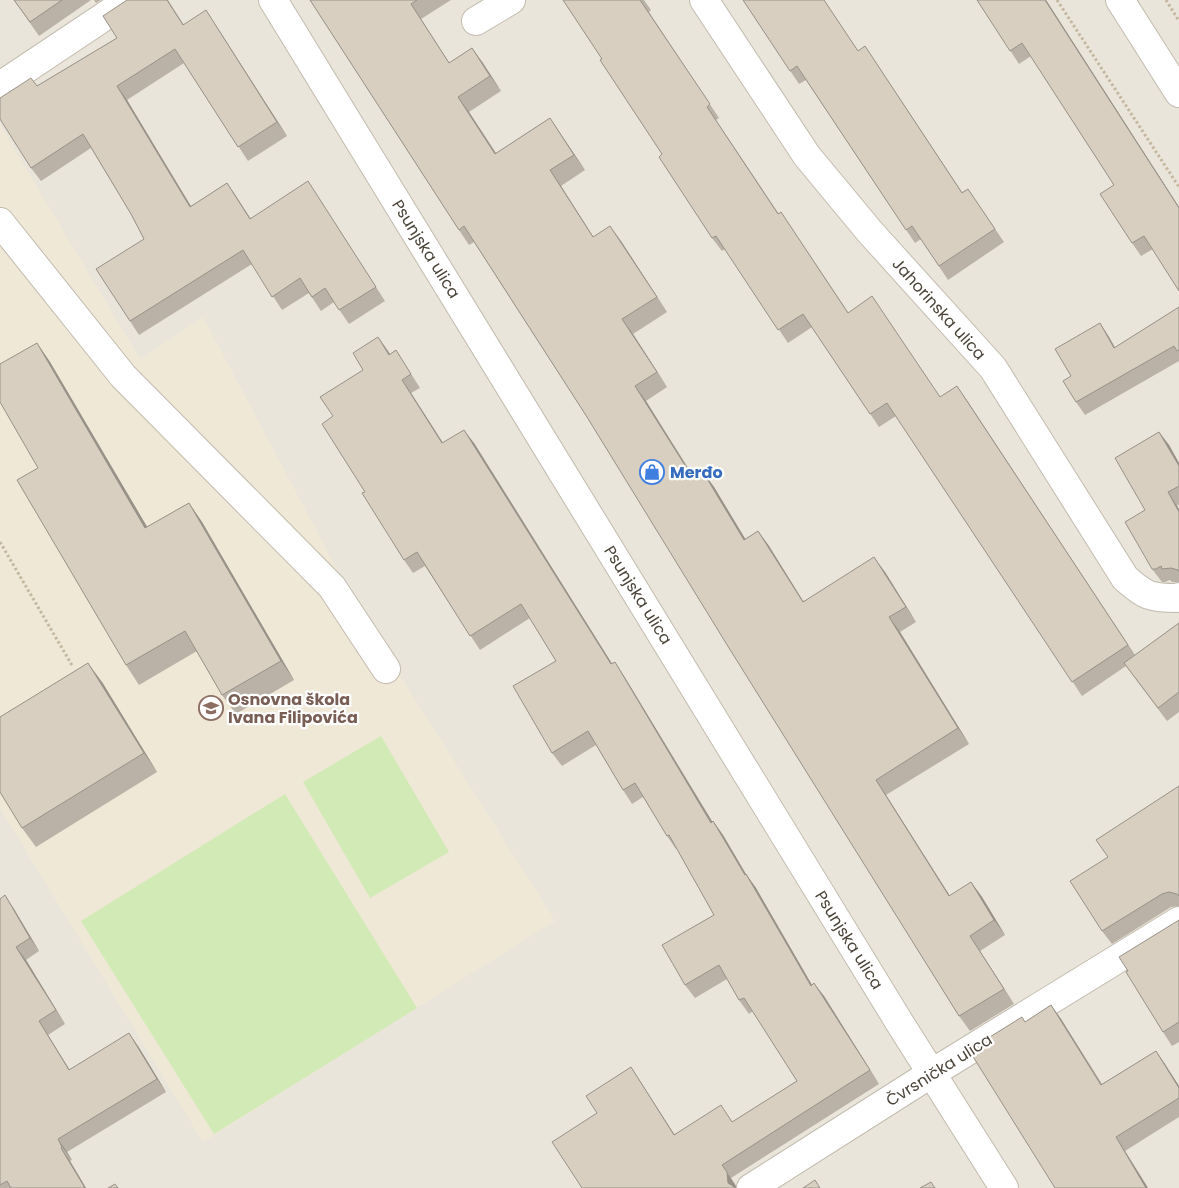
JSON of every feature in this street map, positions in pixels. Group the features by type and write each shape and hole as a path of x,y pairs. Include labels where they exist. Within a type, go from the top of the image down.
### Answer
{"street":[{"path":"0,86 129,0"},
{"name":"Psunjska ulica","path":"273,0 1004,1188"},
{"path":"476,22 510,0"},
{"name":"Jahorinska ulica","path":"704,0 807,156 870,232 993,368 1125,578 1137,589 1155,598 1179,597"},
{"path":"1120,0 1179,93"},
{"path":"0,222 123,376 332,587 386,669"},
{"name":"Čvrsnička ulica","path":"751,1188 932,1073 1179,921"}],"path":[{"path":"1058,0 1179,187"},
{"path":"1166,0 1179,21"},
{"path":"0,542 73,667"}],"shaded area":[{"path":"0,0 1179,0 1179,1188 0,1188"},
{"name":"Osnovna škola Ivana Filipovića","path":"0,125 140,359 203,317 358,609 555,921 203,1142 0,808"}],"green space":[{"path":"381,736 449,852 370,898 303,782"},
{"path":"285,794 417,1008 214,1134 81,921"}],"building":[{"path":"14,0 62,0 30,22"},
{"path":"127,0 167,0 183,25 206,10 277,122 238,147 175,49 117,86 190,207 227,183 250,219 308,181 376,287 339,310 325,288 312,297 300,278 272,297 243,250 130,321 96,269 144,239 83,134 31,168 0,119 0,98 31,78 37,86 117,38 103,16"},
{"path":"310,0 417,0 411,4 449,63 472,48 490,76 458,97 495,154 550,118 574,155 550,170 593,237 610,226 657,297 622,319 657,372 635,386 693,478 703,472 744,540 758,531 803,602 874,557 906,607 889,617 958,728 876,780 949,896 971,882 994,920 970,936 1004,989 959,1016 587,417 464,226 459,230"},
{"path":"563,0 640,0 710,104 707,107 778,214 781,212 848,313 872,296 940,397 957,386 1128,645 1072,682 887,403 870,414 803,314 778,330 716,236 712,238 659,157 662,154"},
{"path":"743,0 824,0 858,51 865,46 962,193 968,189 995,229 939,266 912,226 906,230 797,66 790,71"},
{"path":"977,0 1045,0 1179,208 1179,291 1144,236 1132,243 1100,194 1114,185 1022,43 1010,51"},
{"path":"1179,307 1179,350 1177,351 1174,346 1076,402 1063,381 1071,376 1055,349 1100,323 1114,348"},
{"path":"378,337 389,355 396,350 411,374 402,380 442,443 464,430 611,664 615,662 711,823 713,821 746,874 811,986 814,983 870,1070 722,1165 727,1172 728,1183 736,1188 582,1188 552,1142 597,1113 586,1096 631,1067 674,1135 721,1105 732,1122 797,1081 744,998 739,1000 719,965 685,985 662,945 714,915 669,835 667,836 635,783 623,790 588,731 552,753 513,686 556,661 521,604 470,636 417,552 404,560 362,493 365,492 322,424 333,416 320,397 363,370 353,353"},
{"path":"37,343 145,528 189,503 281,661 222,695 185,631 126,665 17,480 38,468 0,402 0,364"},
{"path":"1159,432 1179,466 1179,486 1168,492 1179,512 1179,572 1171,568 1162,569 1161,566 1152,569 1125,522 1145,510 1115,458"},
{"path":"1179,623 1179,692 1158,708 1124,663"},
{"path":"88,663 144,753 22,828 0,792 0,717"},
{"path":"1179,786 1179,896 1169,892 1162,894 1102,931 1070,881 1108,857 1096,840"},
{"path":"5,895 30,938 16,947 56,1010 39,1021 69,1070 129,1033 157,1079 58,1139 61,1148 85,1188 11,1188 7,1181 0,1185 0,899"},
{"path":"1179,920 1179,1022 1163,1032 1126,972 1128,971 1119,957"},
{"path":"1051,1005 1101,1085 1156,1051 1179,1088 1179,1098 1116,1137 1146,1188 1055,1188 972,1055 980,1050 977,1045 1022,1017 1025,1022"},
{"path":"815,1180 820,1188 803,1188"},
{"path":"931,1182 935,1188 920,1188"},
{"path":"115,1184 118,1188 108,1188"}],"place":[{"name":"Merđo","path":"652,472"},
{"name":"Osnovna škola Ivana Filipovića","path":"211,708"}]}
